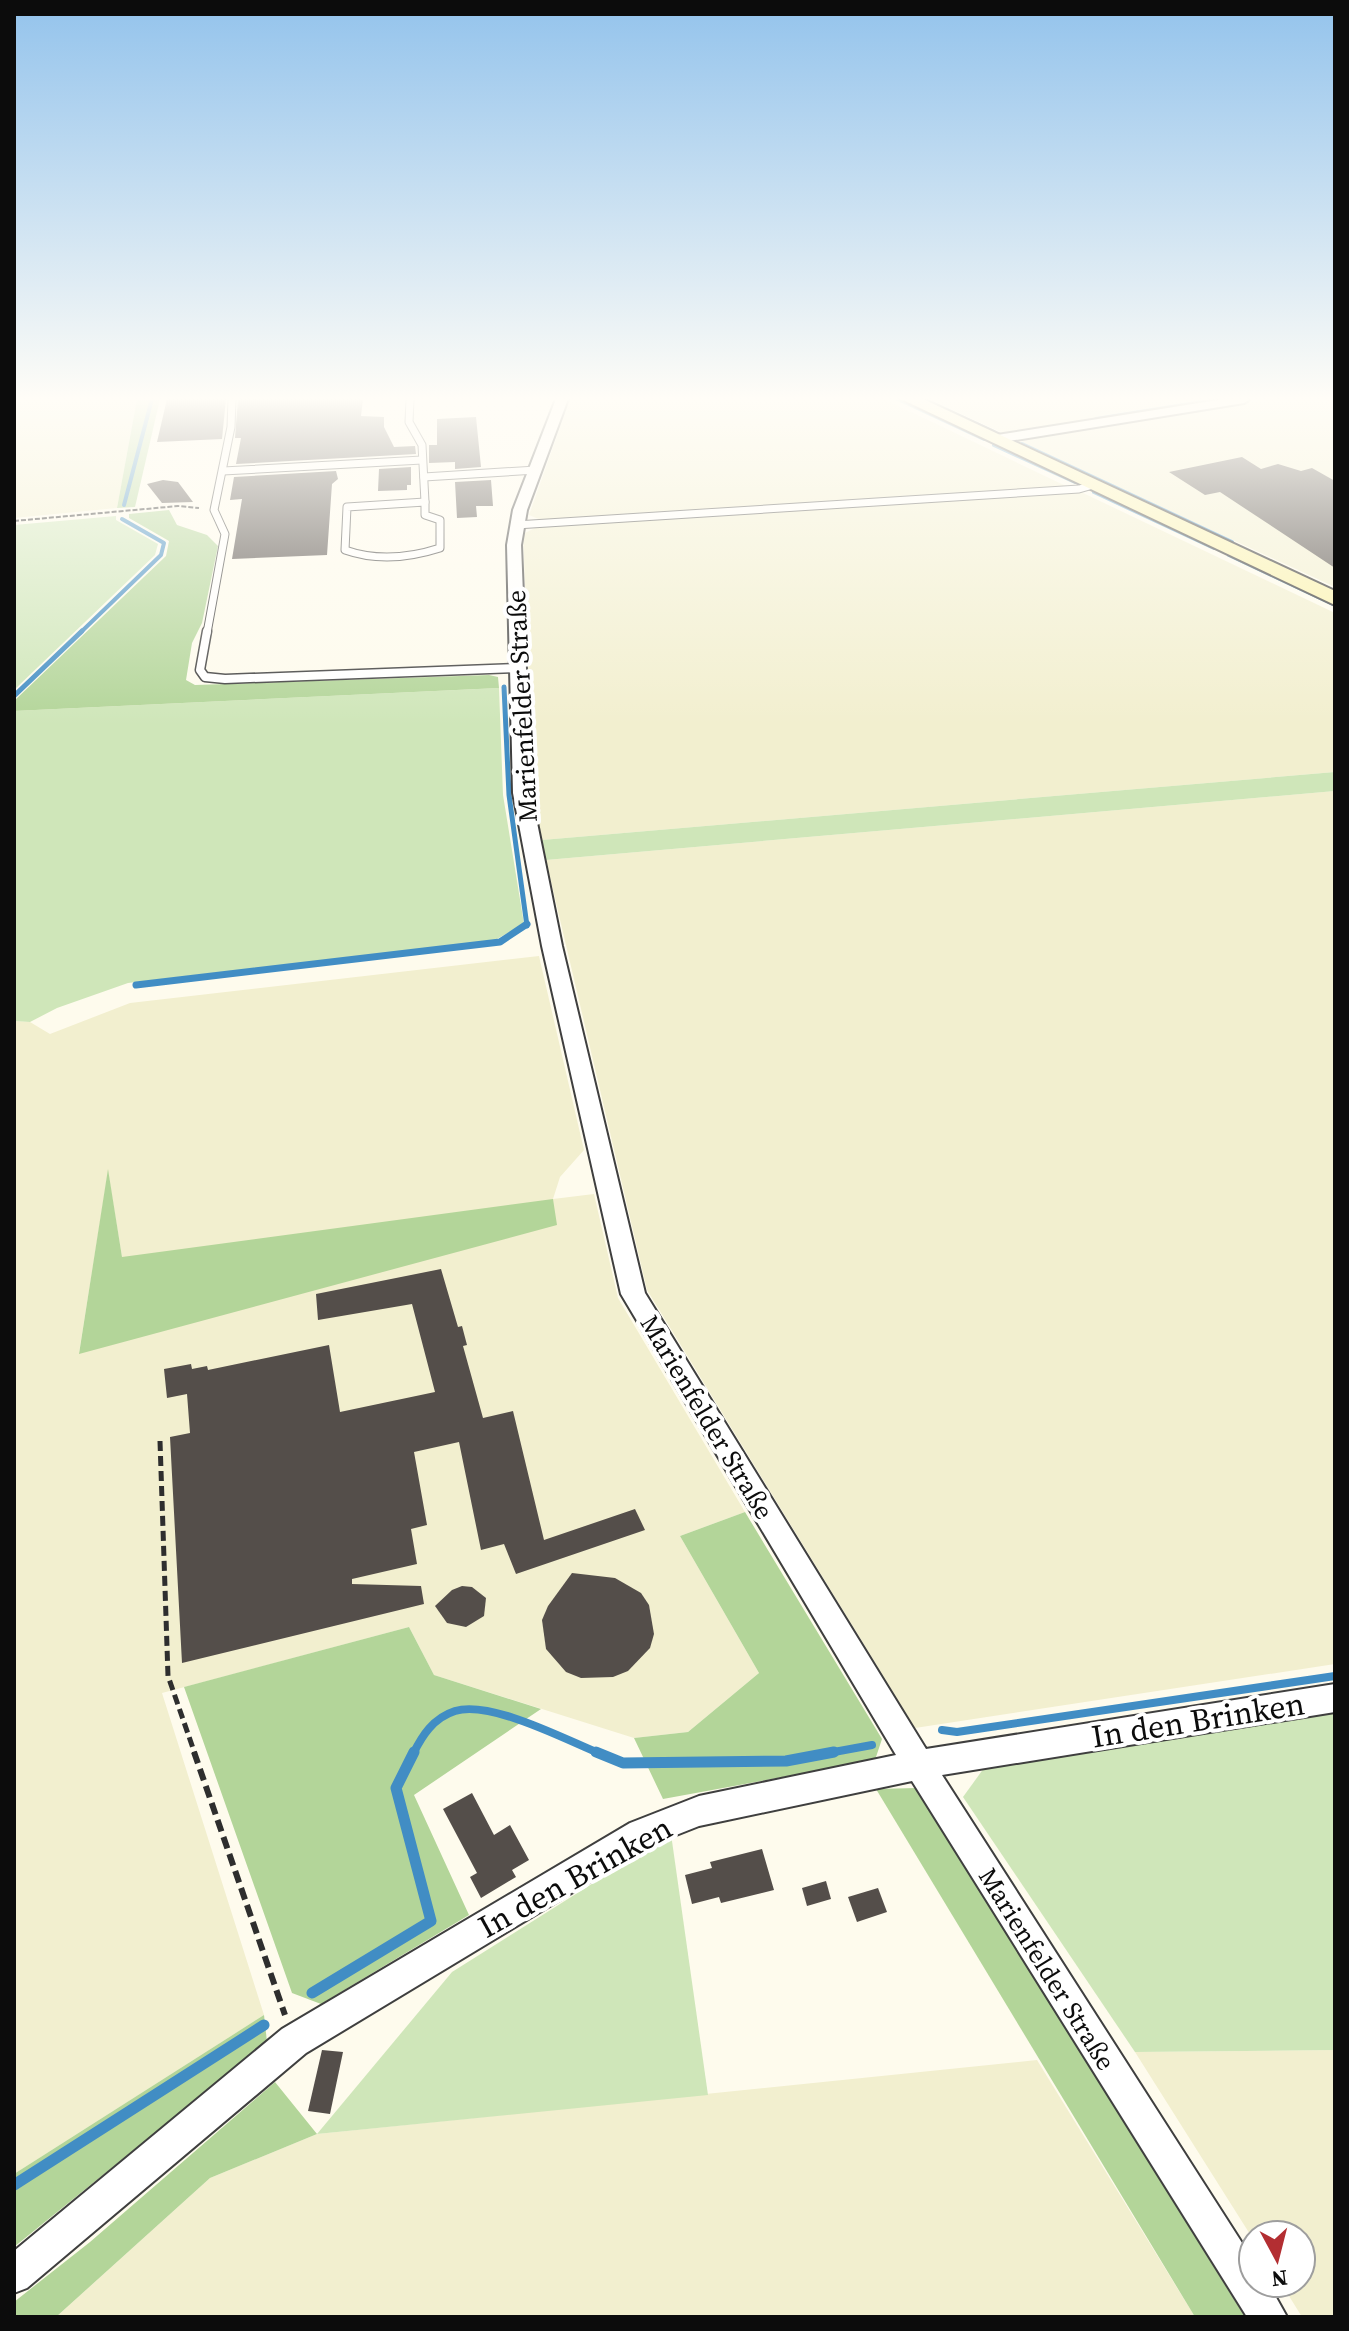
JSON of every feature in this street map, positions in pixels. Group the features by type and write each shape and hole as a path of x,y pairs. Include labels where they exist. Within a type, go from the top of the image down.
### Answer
{"main road":[{"path":"1141,508 1335,599"}],"street":[{"name":"Marienfelder Straße","path":"522,508 516,525 522,793 552,946 633,1294 920,1767 1268,2317"},
{"name":"In den Brinken","path":"14,2275 294,2041 641,1834 699,1811 939,1761 1335,1698"}],"lane":[{"path":"347,508 345,550 359,557 427,553 440,548 440,520 425,515 425,508"},
{"path":"516,525 785,508"},
{"path":"214,510 225,534 200,670 205,677 225,679 518,668"}],"path":[{"path":"14,521 159,508"},
{"path":"194,508 214,510"},
{"path":"160,1441 168,1676 294,2041"}],"shaded area":[{"path":"14,508 117,508 117,508 14,518"},
{"path":"532,508 736,508 541,520 529,515"},
{"path":"829,508 1114,508 1335,613 1335,772 542,840 533,792 523,534 539,526"},
{"path":"1163,508 1335,508 1335,587"},
{"path":"1335,791 1335,1664 915,1728 647,1290 546,860"},
{"path":"539,956 584,1150 560,1177 553,1199 594,1194 618,1298 745,1512 680,1536 759,1673 688,1732 634,1738 434,1675 409,1627 162,1693 264,2015 14,2174 14,1021 30,1022 50,1034 130,1003","holes":["108,1172 122,1257 79,1354"]},
{"path":"1335,2050 1335,2317 1302,2317 1291,2299 1317,2299 1317,2219 1240,2219 1135,2052"},
{"path":"1037,2060 1195,2317 56,2317 210,2178 317,2134"}],"green space":[{"path":"169,510 177,525 207,535 218,546 202,623 192,643 186,680 195,685 489,675 498,677 499,688 14,711 14,701 166,556 169,541 129,518 129,514"},
{"path":"116,516 116,520 158,544 155,555 14,690 14,525"},
{"path":"499,688 503,795 524,924 495,940 128,983 57,1008 30,1022 14,1021 14,711"},
{"path":"1335,772 1335,791 546,860 542,840"},
{"path":"108,1169 122,1257 553,1199 557,1225 79,1354"},
{"path":"745,1512 882,1739 875,1760 663,1799 634,1738 688,1732 759,1673 680,1536"},
{"path":"409,1627 434,1675 541,1709 414,1795 469,1915 321,2004 292,1993 184,1687"},
{"path":"1335,1713 1335,2050 1135,2052 963,1797 984,1768"},
{"path":"916,1788 1245,2317 1195,2317 876,1789"},
{"path":"671,1834 708,2095 317,2134 452,1972"},
{"path":"264,2015 267,2042 14,2247 14,2174"},
{"path":"275,2082 317,2134 210,2178 56,2317 14,2317 14,2302 90,2242"}],"building":[{"path":"241,508 330,508 327,555 232,559"},
{"path":"456,508 476,508 477,517 457,518"},
{"path":"1244,508 1335,508 1335,568"},
{"path":"441,1269 458,1327 462,1326 467,1345 463,1346 483,1418 513,1411 544,1540 635,1509 645,1530 516,1574 504,1544 481,1550 459,1442 414,1452 427,1525 411,1529 417,1564 352,1579 352,1584 421,1586 424,1604 182,1663 170,1437 190,1433 187,1394 167,1398 164,1369 191,1364 192,1369 207,1366 208,1370 329,1345 340,1412 435,1392 412,1304 318,1320 316,1294"},
{"path":"572,1573 615,1578 641,1593 649,1605 654,1634 650,1648 628,1671 613,1677 581,1678 566,1672 546,1649 542,1620 548,1606"},
{"path":"462,1586 472,1587 486,1598 484,1616 466,1627 447,1623 435,1606 452,1590"},
{"path":"472,1793 494,1835 510,1825 529,1860 512,1870 516,1877 481,1898 470,1877 477,1873 443,1809"},
{"path":"762,1849 774,1890 721,1903 719,1897 692,1904 685,1875 712,1868 710,1862"},
{"path":"826,1881 831,1899 807,1906 802,1888"},
{"path":"878,1888 887,1912 857,1922 848,1897"},
{"path":"322,2050 343,2052 330,2114 308,2111"}],"waterway":[{"path":"1128,508 1214,548"},
{"path":"1159,508 1232,542"},
{"path":"80,633 161,555 164,543 122,519"},
{"path":"1229,555 1335,605"},
{"path":"14,696 82,631"},
{"path":"504,687 509,795 527,924"},
{"path":"136,985 500,942 527,924"},
{"path":"942,1730 957,1732 1335,1676"},
{"path":"413,1754 424,1734 440,1718 470,1709 508,1716 601,1754"},
{"path":"823,1754 872,1745"},
{"path":"596,1752 623,1763 786,1761 834,1752"},
{"path":"312,1993 431,1921 396,1788 413,1754"},
{"path":"14,2185 264,2025"}]}
